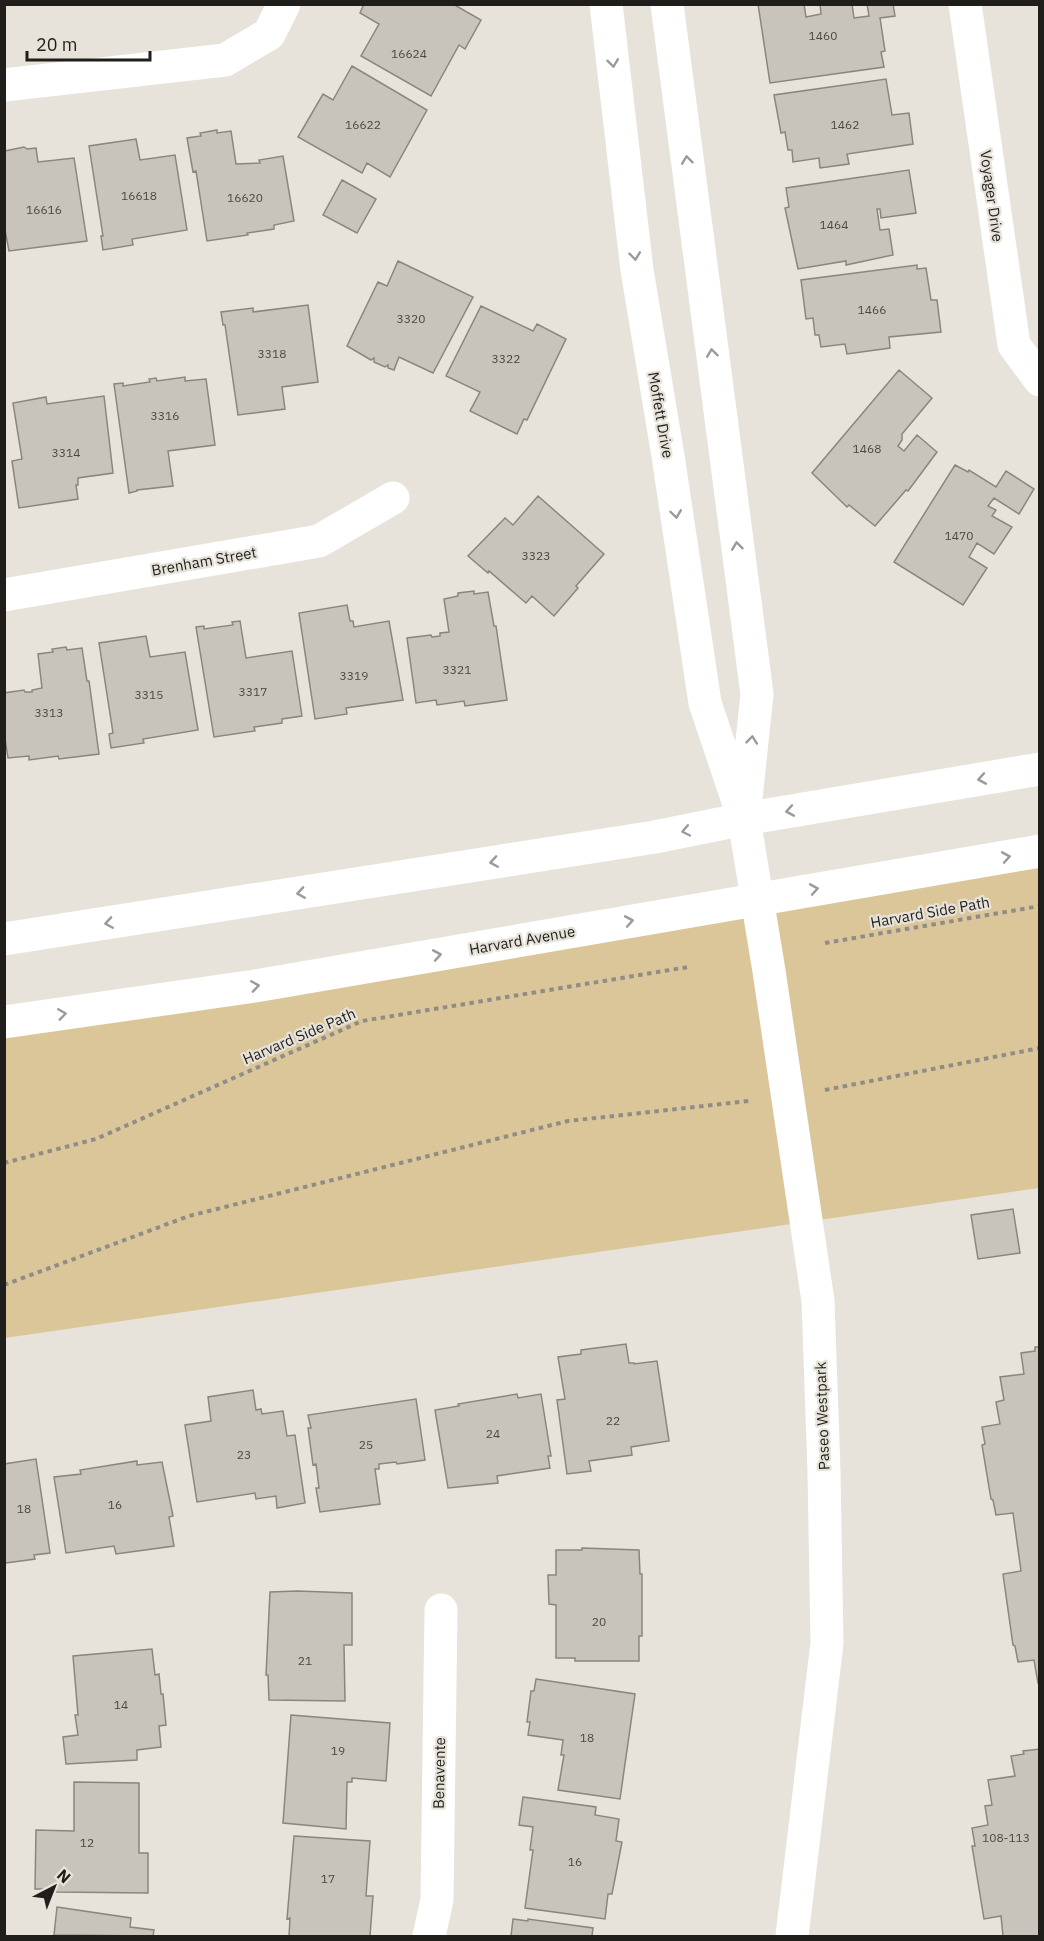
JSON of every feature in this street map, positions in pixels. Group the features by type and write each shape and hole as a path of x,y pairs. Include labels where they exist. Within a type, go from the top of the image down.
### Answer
{"street":[{"path":"4,85 225,60 269,34 284,4"},
{"name":"Moffett Drive","path":"606,4 637,270 705,703 744,819 756,899"},
{"name":"Moffett Drive","path":"667,4 757,694 744,819"},
{"name":"Voyager Drive","path":"965,4 1014,345 1040,380"},
{"name":"Brenham Street","path":"4,595 319,541 393,498"},
{"path":"4,939 655,837 744,819 1040,769"},
{"name":"Harvard Avenue","path":"4,1022 255,986 1040,851"},
{"name":"Paseo Westpark","path":"756,899 769,971 818,1301 824,1471 827,1643 792,1936"},
{"name":"Benavente","path":"429,1936 437,1900 441,1610"}],"path":[{"name":"Harvard Side Path","path":"825,943 1040,906"},
{"name":"Harvard Side Path","path":"4,1163 96,1139 362,1021 688,967"},
{"path":"4,1286 189,1216 568,1121 788,1098 859,1082 1040,1048"}],"shaded area":[{"path":"1039,868 1039,1188 5,1338 5,1033"}],"building":[{"path":"364,4 453,4 481,20 465,49 459,45 431,96 361,56 379,24 360,13"},
{"path":"758,4 804,4 806,17 821,14 820,4 852,4 854,18 869,16 867,4 893,4 895,16 880,18 885,51 881,52 884,67 770,83"},
{"path":"352,66 427,110 390,177 367,163 362,173 298,137 323,94 333,100"},
{"path":"886,79 892,115 909,113 913,144 847,154 849,164 820,168 819,158 793,162 792,150 788,150 785,132 781,133 774,95"},
{"path":"217,130 217,133 231,131 236,164 260,163 259,160 283,156 294,221 274,225 274,229 247,233 248,235 207,241 196,171 193,172 187,138"},
{"path":"136,139 140,160 175,155 187,230 132,239 133,245 103,250 101,236 103,236 89,146"},
{"path":"24,147 36,148 38,162 74,158 87,241 9,251 4,225 4,153"},
{"path":"909,170 916,213 881,218 880,209 877,209 880,230 889,229 893,255 846,265 846,261 798,269 785,208 789,207 786,188"},
{"path":"342,180 376,199 357,233 323,215"},
{"path":"398,261 473,297 433,373 399,357 394,370 388,368 388,365 385,367 374,362 374,358 371,360 347,346 378,282 387,286"},
{"path":"917,265 917,269 926,268 931,300 937,300 941,332 889,337 890,348 847,354 845,344 821,347 819,335 815,335 813,318 806,319 801,280"},
{"path":"308,305 318,382 282,387 285,409 238,415 225,325 223,325 221,312 253,308 253,312"},
{"path":"481,306 533,331 537,324 566,339 527,420 524,419 517,434 470,411 480,392 446,376"},
{"path":"899,370 932,398 902,434 902,440 898,446 904,451 917,435 937,452 908,491 906,490 875,526 849,505 847,507 812,473"},
{"path":"185,377 185,381 206,379 215,445 168,451 173,486 129,493 114,384 123,383 123,386 150,382 149,379 156,378 157,381"},
{"path":"104,396 113,473 78,478 78,485 76,485 78,499 19,508 12,461 22,459 13,403 46,397 47,404"},
{"path":"955,465 968,472 969,470 996,487 1006,471 1034,489 1019,514 994,498 988,506 996,510 992,516 1012,527 994,554 977,543 969,557 987,568 963,605 894,562"},
{"path":"538,496 604,554 554,616 532,596 526,603 468,556 505,518 513,525"},
{"path":"474,591 474,594 488,592 494,626 496,626 507,700 465,706 464,701 437,705 436,700 416,703 407,638 440,636 440,633 449,632 444,599 458,596 458,593"},
{"path":"347,605 350,621 353,621 354,627 389,621 403,700 346,708 347,714 315,719 299,613"},
{"path":"240,621 246,658 292,651 302,716 282,719 282,723 254,727 255,731 214,737 196,627 204,626 204,629 233,625 232,622"},
{"path":"146,636 150,657 185,652 198,730 143,739 144,743 111,748 109,734 113,733 99,643"},
{"path":"66,647 67,650 82,648 99,754 59,759 58,756 29,760 29,756 8,758 4,732 4,693 24,690 32,692 32,690 42,688 38,654"},
{"path":"1013,1209 1020,1253 978,1259 971,1215"},
{"path":"626,1344 629,1363 657,1361 669,1441 631,1447 632,1455 589,1461 591,1471 567,1474 557,1400 565,1399 558,1357 581,1354 581,1350"},
{"path":"1035,1347 1040,1347 1040,1683 1038,1683 1034,1660 1018,1662 1013,1645 1003,1574 1021,1571 1013,1513 996,1515 982,1445 985,1444 982,1427 1000,1424 996,1402 1004,1400 1000,1377 1024,1374 1021,1353 1035,1351"},
{"path":"253,1390 256,1410 261,1409 262,1414 283,1411 287,1436 295,1435 305,1503 277,1508 276,1496 256,1499 255,1493 197,1502 185,1425 211,1421 208,1397"},
{"path":"517,1394 518,1398 541,1394 551,1456 548,1456 550,1468 497,1476 498,1483 448,1488 435,1410"},
{"path":"416,1399 425,1460 379,1464 379,1469 375,1469 380,1504 320,1512 316,1488 319,1488 316,1464 313,1465 308,1415"},
{"path":"36,1459 50,1553 34,1555 35,1559 6,1563 4,1560 4,1464"},
{"path":"137,1461 137,1465 162,1462 173,1516 169,1517 174,1546 116,1554 114,1546 66,1553 54,1477 81,1474 80,1470"},
{"path":"582,1548 639,1550 640,1574 642,1574 642,1636 639,1636 639,1661 575,1661 575,1658 556,1658 556,1605 549,1604 548,1575 556,1575 556,1550 582,1550"},
{"path":"270,1592 352,1593 352,1645 344,1645 345,1701 269,1700 268,1675 266,1675"},
{"path":"152,1649 155,1675 159,1674 161,1694 163,1694 166,1725 159,1726 161,1747 137,1750 137,1760 66,1764 63,1737 78,1735 73,1656"},
{"path":"536,1679 635,1694 620,1799 558,1790 564,1755 561,1755 563,1740 528,1735 530,1722 527,1722 531,1691 534,1691"},
{"path":"291,1715 390,1723 386,1781 352,1778 352,1782 347,1782 346,1829 283,1823"},
{"path":"1040,1749 1040,1936 1003,1936 1001,1916 984,1919 972,1846 975,1846 972,1828 988,1825 985,1806 992,1805 988,1780 1015,1776 1011,1756 1024,1754 1023,1751"},
{"path":"74,1782 139,1783 139,1853 148,1853 148,1893 56,1892 56,1889 35,1889 36,1830 74,1831"},
{"path":"523,1797 596,1807 595,1815 619,1819 616,1841 622,1842 612,1894 608,1894 605,1919 525,1908 533,1850 530,1850 533,1827 519,1825"},
{"path":"294,1836 370,1841 366,1896 373,1896 370,1936 289,1936 290,1918 287,1919"},
{"path":"57,1907 131,1918 130,1927 154,1930 153,1936 54,1935"},
{"path":"513,1919 593,1928 592,1936 511,1936"}]}
